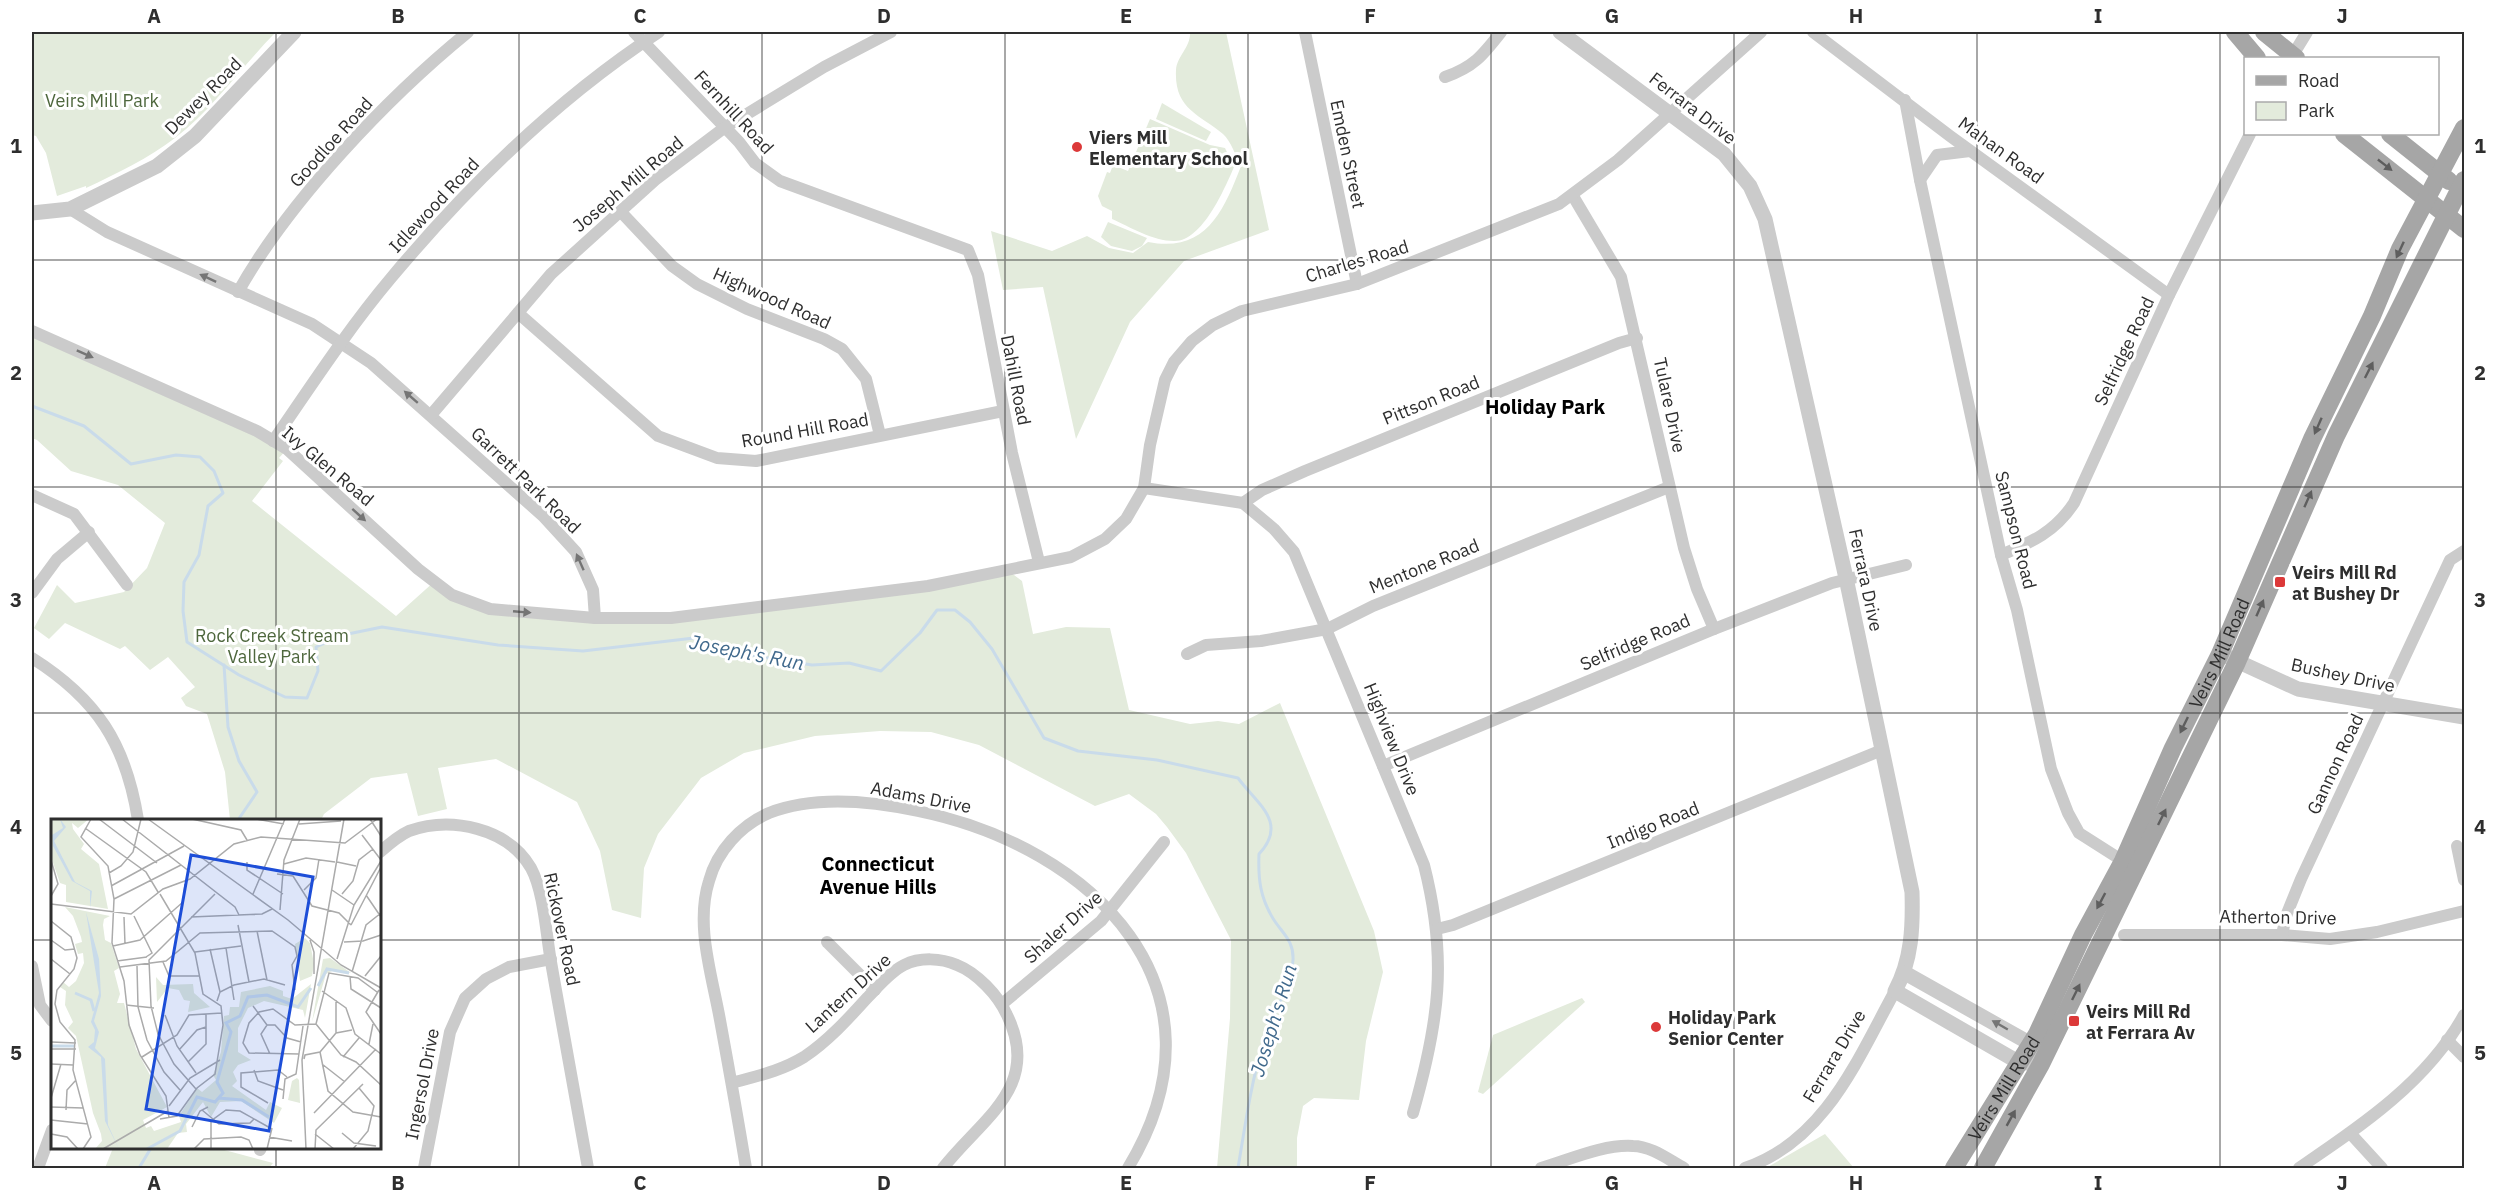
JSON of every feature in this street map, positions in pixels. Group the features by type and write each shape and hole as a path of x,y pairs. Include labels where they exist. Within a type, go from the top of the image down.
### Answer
{"main road":[{"path":"2235,32 2256,57"},
{"path":"2264,32 2292,57"},
{"name":"Veirs Mill Road","path":"1954,1168 2031,1044 2083,935 2123,861 2173,748 2220,654 2336,387 2372,316 2400,249 2464,128"},
{"path":"2345,135 2427,197 2464,229"},
{"path":"2391,135 2440,174 2463,188"},
{"name":"Veirs Mill Road","path":"1983,1168 2042,1064 2237,662 2336,436 2447,214 2463,188"}],"street":[{"name":"Dewey Road","path":"32,213 70,209 157,166 195,136 294,32"},
{"name":"Goodloe Road","path":"238,292 255,261 309,192 384,109 468,32"},
{"name":"Fernhill Road","path":"634,32 739,142 755,164 780,182 924,233"},
{"name":"Idlewood Road","path":"273,441 342,341 391,278 476,184 565,103 659,32"},
{"name":"Joseph Mill Road","path":"431,415 551,274 655,180 724,128 824,67 891,32"},
{"name":"Emden Street","path":"1305,32 1358,284"},
{"path":"1445,77 1465,70 1478,60 1501,32"},
{"name":"Ferrara Drive","path":"1560,32 1724,154 1750,186 1765,219 1846,578 1912,892 1913,927 1905,973 1848,1076 1820,1119 1794,1143 1745,1168"},
{"name":"Charles Road","path":"1040,562 1071,557 1105,539 1126,519 1144,488 1150,445 1165,380 1174,362 1192,341 1213,325 1242,311 1358,284 1422,261 1573,196 1618,160 1761,32"},
{"name":"Mahan Road","path":"1813,32 1970,151 2169,295"},
{"path":"2294,57 2307,32"},
{"name":"Sampson Road","path":"1905,100 1920,180 2001,555 2017,610 2051,769 2067,813 2079,833 2123,861"},
{"name":"Selfridge Road","path":"2001,555 2039,540 2063,520 2074,503 2169,295 2249,135"},
{"path":"1920,180 1937,155 1970,151"},
{"name":"Tulare Drive","path":"1573,196 1621,277 1669,487 1697,589 1714,629"},
{"name":"Garrett Park Road","path":"70,209 108,232 312,324 342,341 371,363 543,516 576,552 593,590 595,618"},
{"name":"Highwood Road","path":"621,212 672,266 696,284 747,309 824,339 842,349 866,379 880,435"},
{"name":"Dahill Road","path":"924,233 968,250 978,275 1003,411 1040,562"},
{"name":"Round Hill Road","path":"518,313 658,436 717,458 756,461 1003,411"},
{"name":"Ivy Glen Road","path":"32,331 257,431 287,449 418,568 452,595 490,609 595,618"},
{"name":"Pittson Road","path":"1243,503 1262,490 1305,471 1619,343 1637,339"},
{"name":"Mentone Road","path":"1187,654 1206,645 1261,641 1327,629 1384,601 1669,487"},
{"path":"1144,488 1243,503"},
{"path":"32,495 48,500 74,514 127,585"},
{"name":"Highview Drive","path":"1243,503 1274,529 1294,552 1424,865 1437,929 1440,967 1431,1050 1413,1113"},
{"path":"32,593 57,559 89,532"},
{"name":"Gannon Road","path":"2282,935 2286,916 2301,879 2450,560 2464,551"},
{"path":"595,618 671,618 763,608 928,586 1040,562"},
{"name":"Selfridge Road","path":"1383,766 1714,629 1846,578 1906,566"},
{"name":"Bushey Drive","path":"2220,654 2298,689 2382,705 2464,717"},
{"path":"32,658 61,676 86,699 114,741 124,760 138,819"},
{"name":"Indigo Road","path":"1437,929 1453,925 1882,750"},
{"name":"Adams Drive","path":"746,1168 703,923 709,878 731,840 767,814 788,807 849,802 891,805 947,817 988,830 1031,850 1074,878 1111,910 1137,943 1158,989 1167,1036 1167,1060 1152,1122 1128,1168"},
{"name":"Rickover Road","path":"381,851 410,831 443,825 480,828 499,837 521,854 532,870 544,915 588,1168"},
{"name":"Shaler Drive","path":"1002,1004 1101,921 1164,842"},
{"path":"2457,846 2464,880"},
{"name":"Atherton Drive","path":"2124,935 2282,935 2330,939 2377,932 2464,911"},
{"path":"827,942 875,990"},
{"name":"Ingersol Drive","path":"424,1168 450,1032 465,998 486,979 509,967 551,959"},
{"name":"Lantern Drive","path":"732,1083 776,1071 805,1056 845,1022 875,990 905,964 945,959 969,970 1002,1004 1014,1029 1019,1056 1014,1082 1006,1098 944,1168"},
{"path":"32,966 40,1005 51,1020"},
{"path":"1905,973 2031,1044 2042,1064"},
{"path":"1895,991 2020,1063 2042,1064"},
{"path":"2299,1168 2350,1133 2411,1082 2447,1040 2461,1031 2464,1016"},
{"path":"2447,1040 2464,1057"},
{"path":"38,1168 51,1133"},
{"path":"2350,1133 2382,1168"},
{"path":"1540,1168 1617,1147 1634,1146 1662,1155 1684,1168"}],"green space":[{"name":"Veirs Mill Park","path":"32,32 276,32 215,101 175,138 143,159 109,177 86,188 86,186 57,196 46,153 36,136 32,135"},
{"path":"1190,32 1226,32 1269,230 1184,261 1130,322 1076,439 1043,287 1003,290 991,231 1052,251 1087,236 1109,248 1133,253 1148,242 1168,244 1184,241 1198,235 1209,226 1227,199 1241,166 1226,137 1190,109 1179,94 1176,70"},
{"path":"1162,103 1211,132 1206,141 1156,119"},
{"path":"1150,119 1210,145 1225,148 1234,167 1225,188 1203,224 1184,239 1174,241 1158,239 1112,219 1112,211 1102,206 1098,196 1107,172 1110,173 1113,165 1128,171"},
{"path":"1108,222 1147,238 1142,246 1132,251 1111,246 1101,237"},
{"name":"Rock Creek Stream Valley Park","path":"32,331 287,449 279,458 283,461 252,501 396,616 435,581 490,609 671,618 1006,569 1022,581 1033,634 1066,627 1110,628 1129,710 1190,724 1218,721 1239,724 1280,703 1374,931 1383,972 1366,1041 1359,1100 1314,1098 1303,1106 1297,1138 1297,1168 1217,1168 1230,1018 1231,940 1186,853 1156,814 1129,794 1095,806 979,745 931,732 880,731 815,736 744,753 701,778 658,834 644,868 641,918 612,910 600,851 577,802 496,759 438,768 447,809 418,816 407,773 371,778 324,814 322,819 230,819 225,772 207,714 186,706 181,698 195,687 168,657 150,670 125,646 120,649 65,623 49,639 34,628 57,585 75,603 124,592 147,568 165,523 118,485 71,471 32,438"},
{"path":"1582,998 1585,1002 1483,1094 1478,1092 1493,1035"},
{"path":"1825,1134 1854,1168 1766,1168"},
{"path":"113,1149 221,1149 273,1163 269,1168 105,1168"}],"waterway":[{"name":"Joseph's Run","path":"32,406 84,426 131,464 176,455 200,457 214,471 223,493 208,506 199,555 184,582 183,611 187,642 239,675 285,697 307,698 318,671 316,647 343,635 382,627 498,645 583,651 694,638 743,654 812,665 849,663 881,671 920,633 937,610 955,610 970,622 992,649 1044,738 1078,751 1157,760 1238,778 1266,813 1270,822 1271,832 1259,854 1261,888 1269,912 1290,943 1293,953 1289,981 1263,1042 1238,1168"},
{"path":"224,665 228,727 239,761 257,792 239,819"},
{"path":"139,1168 150,1149"}],"place":[{"name":"Viers Mill Elementary School","path":"1077,147"},
{"name":"Veirs Mill Rd at Bushey Dr","path":"2280,582"},
{"name":"Veirs Mill Rd at Ferrara Av","path":"2074,1021"},
{"name":"Holiday Park Senior Center","path":"1656,1027"}],"district":[{"name":"Holiday Park","path":"1545,406"},
{"name":"Connecticut Avenue Hills","path":"878,874"}]}
